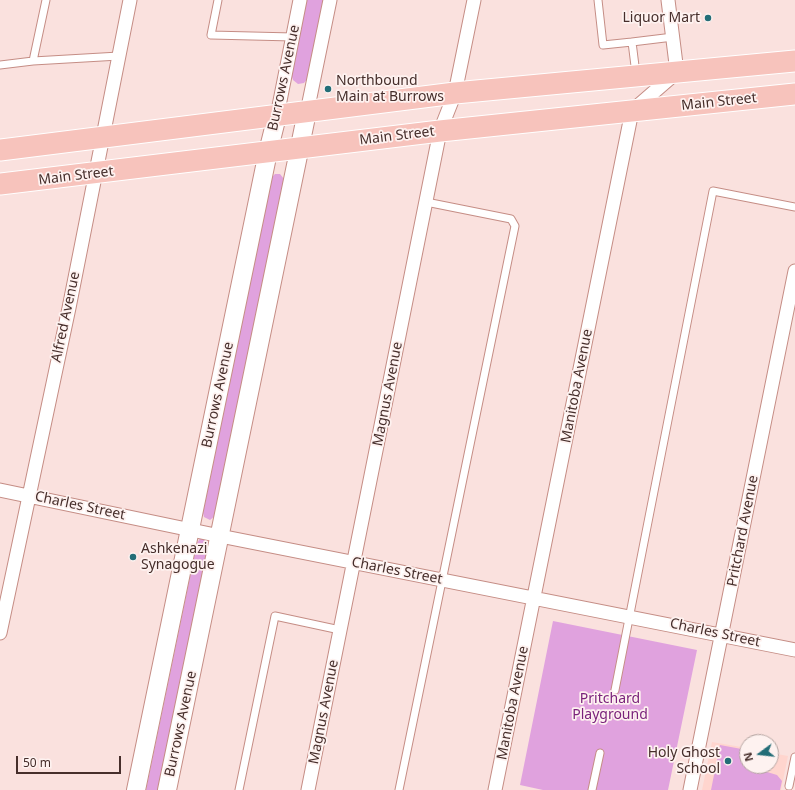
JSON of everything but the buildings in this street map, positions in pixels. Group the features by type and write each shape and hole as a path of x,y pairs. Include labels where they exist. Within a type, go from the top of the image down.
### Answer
{"main road":[{"path":"0,150 455,93 795,61"},
{"name":"Main Street","path":"0,184 95,174 440,131 795,94"}],"street":[{"name":"Alfred Avenue","path":"0,633 28,495 69,308 130,0"},
{"name":"Burrows Avenue","path":"136,790 300,0"},
{"name":"Burrows Avenue","path":"167,790 330,0"},
{"name":"Magnus Avenue","path":"308,790 440,131 455,93 474,0"},
{"path":"632,112 678,72 668,0"},
{"name":"Manitoba Avenue","path":"495,790 632,112"},
{"name":"Pritchard Avenue","path":"690,790 795,272"},
{"name":"Charles Street","path":"0,490 190,530 534,597 795,650"}],"lane":[{"path":"33,61 46,0"},
{"path":"218,0 211,35 293,37"},
{"path":"598,0 603,44 673,37"},
{"path":"632,42 636,76"},
{"path":"0,65 33,61 119,56"},
{"path":"615,690 628,616 713,191 795,207"},
{"path":"399,790 515,226 511,219 426,202"},
{"path":"238,790 275,616 340,630"},
{"path":"592,790 600,753"},
{"path":"789,786 795,757"}],"shaded area":[{"name":"Holy Ghost School","path":"712,742 739,747 739,774 779,774 779,754 788,756 781,790 702,790"}],"green space":[{"path":"307,0 324,0 308,78 304,83 298,84 293,80 291,74"},
{"path":"275,174 280,174 284,179 215,516 210,520 204,517 203,513 272,177"},
{"path":"201,537 207,538 208,546 159,790 146,790 197,543"},
{"name":"Pritchard Playground","path":"553,621 697,650 668,790 543,790 520,785"},
{"path":"720,745 739,749 739,774 774,774 777,775 782,781 780,790 711,790"}],"place":[{"name":"Liquor Mart","path":"708,18"},
{"name":"Northbound Main at Burrows","path":"328,89"},
{"name":"Ashkenazi Synagogue","path":"133,557"},
{"name":"Holy Ghost School","path":"728,761"}]}
